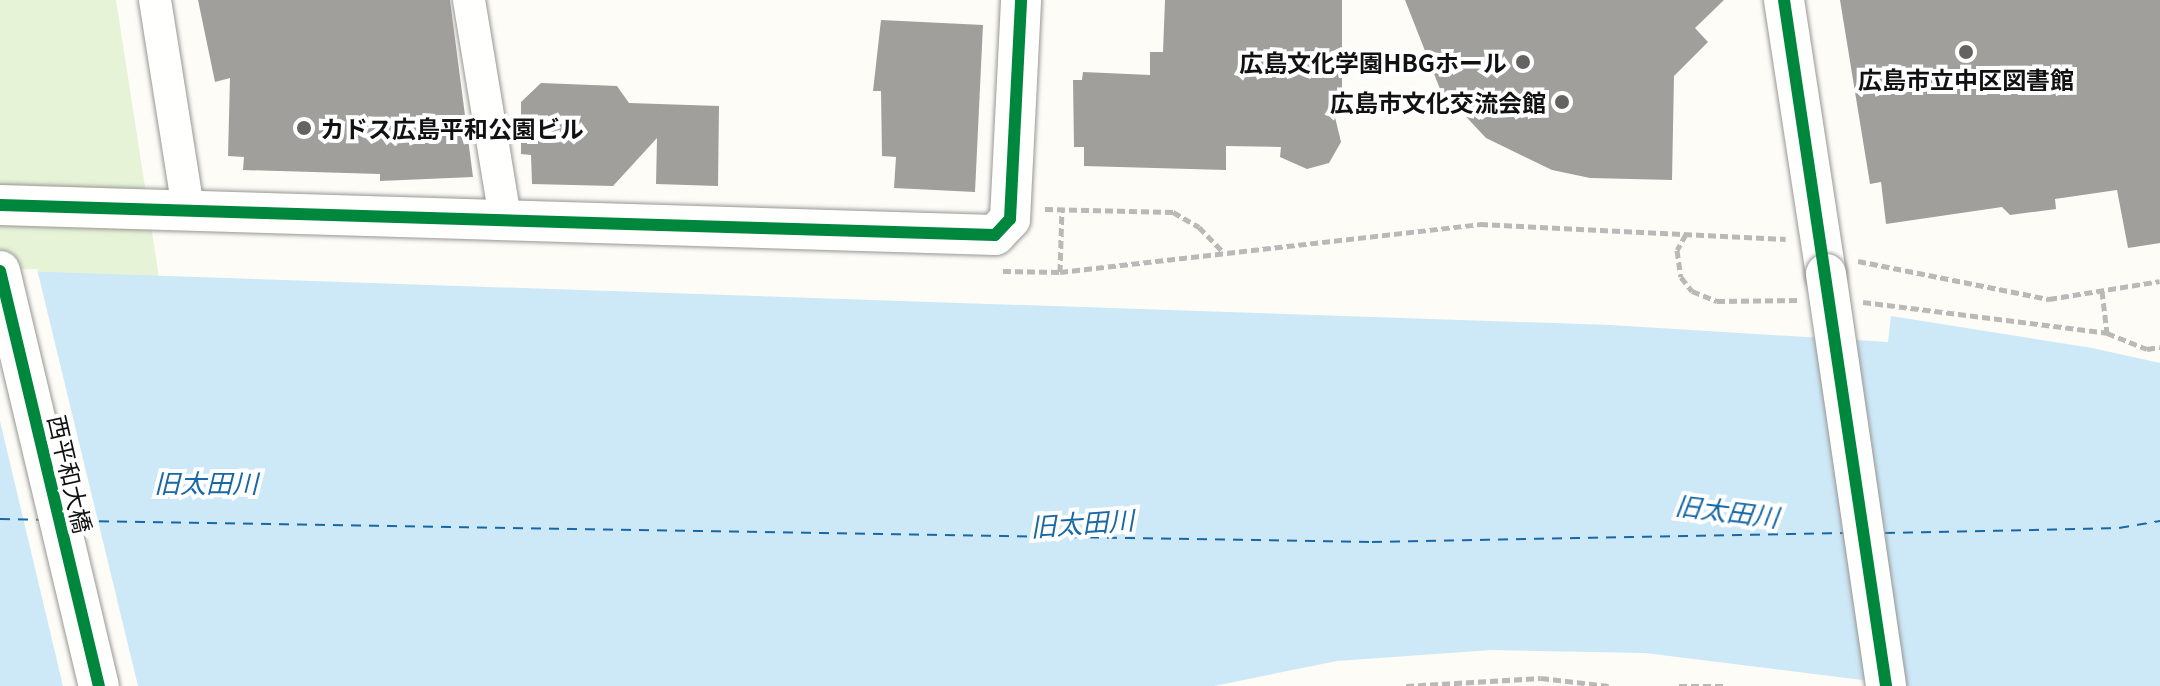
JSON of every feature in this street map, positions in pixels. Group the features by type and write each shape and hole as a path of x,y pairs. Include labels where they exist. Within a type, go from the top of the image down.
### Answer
{"street":[{"path":"155,0 188,208"},
{"path":"469,0 505,218"},
{"path":"0,205 188,208 995,235 1010,219 1021,0"},
{"path":"1784,0 1836,284 1886,686"},
{"name":"西平和大橋","path":"0,271 99,686"}],"path":[{"path":"1044,209 1173,212 1199,227 1224,253"},
{"path":"1060,272 1062,209"},
{"path":"1687,233 1677,250 1681,277 1692,291 1717,301 1836,284 2049,299 2160,281"},
{"path":"1836,284 2107,333 2147,349 2160,347"},
{"path":"2102,291 2107,333"},
{"path":"1406,686 1541,678 1609,686"},
{"path":"1679,686 1725,686"}],"green space":[{"path":"0,0 116,0 159,277 0,274"}],"water":[{"name":"旧太田川","path":"48,272 1610,325 1888,342 1891,316 2092,348 2160,363 2160,686 1910,686 1645,653 1492,650 1337,661 1214,686 0,686 0,274"}],"pier":[{"path":"37,269 138,686 63,686 0,421 0,270"}],"building":[{"path":"198,0 450,0 473,177 380,181 380,174 243,170 244,157 228,156 230,78 215,82"},
{"name":"広島市文化交流会館","path":"1165,0 1342,0 1342,113 1334,113 1341,142 1329,163 1307,169 1280,157 1281,147 1226,146 1226,170 1084,166 1084,147 1074,147 1073,80 1082,80 1083,72 1150,75 1150,52 1163,52"},
{"name":"広島市文化交流会館","path":"1405,0 1724,0 1695,28 1708,42 1674,76 1672,180 1590,178 1552,170 1486,138 1440,89"},
{"path":"1840,0 2160,0 2160,243 2128,248 2117,190 2055,199 2056,209 2010,215 2002,207 1886,224 1881,182 1870,184"},
{"path":"881,20 983,25 975,192 894,188 896,157 882,156 881,91 873,91"},
{"path":"541,83 617,86 629,103 719,106 718,186 656,184 657,138 613,186 532,184 531,155 521,154 521,102"}],"ferry route":[{"path":"0,519 39,520"},
{"path":"81,521 1372,542 1843,533"},
{"path":"1885,533 2119,528 2160,521"}],"cycle path":[{"path":"0,205 995,235 1010,219 1021,0"},
{"path":"1784,0 1886,686"},
{"path":"0,271 99,686"}],"place":[{"name":"広島市立中区図書館","path":"1966,52"},
{"name":"広島文化学園HBGホール","path":"1523,62"},
{"name":"広島市文化交流会館","path":"1562,102"},
{"name":"カドス広島平和公園ビル","path":"304,128"}]}
